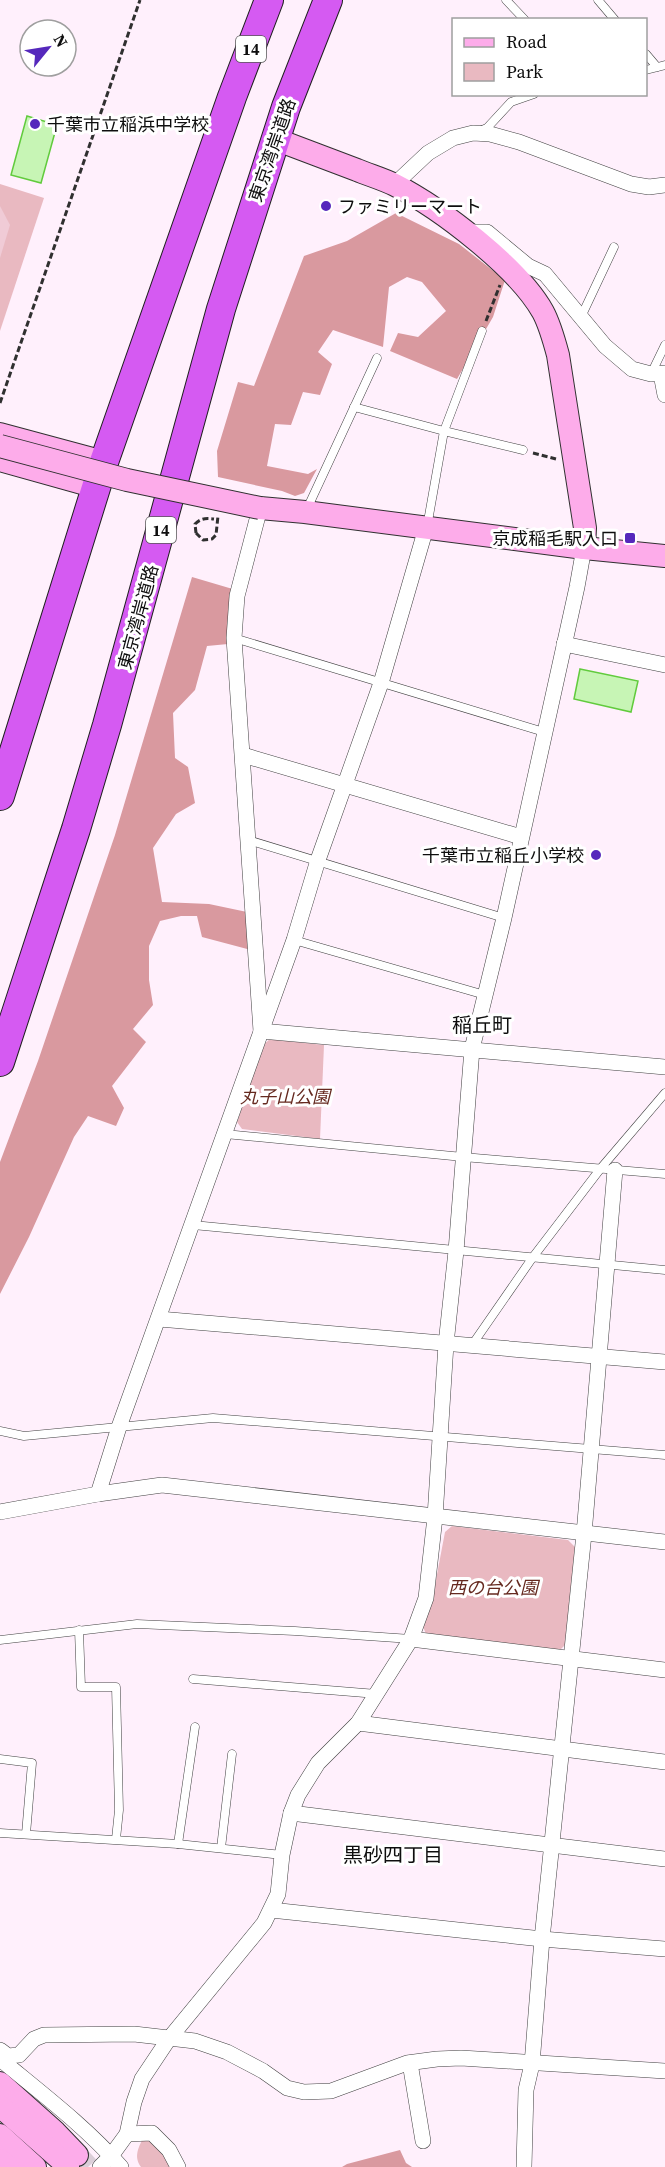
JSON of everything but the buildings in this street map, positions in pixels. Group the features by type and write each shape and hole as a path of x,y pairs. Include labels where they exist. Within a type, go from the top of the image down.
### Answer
{"highway":[{"name":"14","path":"0,796 100,475 232,97 269,0"},
{"name":"東京湾岸道路","path":"0,1062 128,655 221,309 275,139 328,0"},
{"path":"0,1008 15,974 46,921"}],"street":[{"path":"394,184 428,153 453,138 473,133 490,134 519,142 631,184 649,188 665,185"},
{"path":"100,2167 116,2161 127,2134 142,2079 168,2040 264,1923 278,1894 282,1855 291,1813 298,1795 318,1763 358,1724 411,1639 426,1598 435,1517 446,1344 472,1049 504,918 584,548 585,528 558,355 543,312 531,294 506,267 466,232 447,217 394,184 275,139"},
{"path":"466,232 487,232 528,266 545,274 605,346 632,369 659,374 665,395"},
{"path":"0,434 100,475"},
{"path":"0,446 127,480 260,508 665,556"},
{"path":"0,460 100,475"},
{"path":"260,508 237,596 234,638 261,1031"},
{"path":"98,1494 119,1427 294,940 318,860 381,683 426,528"},
{"path":"564,644 665,665"},
{"path":"243,755 521,837"},
{"path":"261,1031 665,1067"},
{"path":"524,2167 526,2090 532,2064 542,1939 584,1534 606,1264 608,1169"},
{"path":"159,1319 665,1362"},
{"path":"0,1512 162,1485 665,1542"},
{"path":"411,1639 665,1670"},
{"path":"358,1724 665,1762"},
{"path":"291,1813 665,1858"},
{"path":"271,1910 542,1939 665,1949"},
{"path":"0,2050 8,2056 19,2055 34,2039 44,2035 134,2034 195,2042 227,2052 263,2071 287,2088 304,2092 331,2091 410,2063 461,2058 532,2064 665,2070"},
{"path":"0,2059 116,2161"},
{"path":"410,2063 423,2141"},
{"path":"0,2083 73,2161"},
{"path":"0,2106 73,2161"},
{"path":"127,2134 153,2133 169,2150 178,2167"},
{"path":"0,2135 35,2167"},
{"path":"0,2160 8,2167"}],"lane":[{"path":"506,0 523,18"},
{"path":"598,0 613,18"},
{"path":"647,56 661,66"},
{"path":"473,133 487,128 511,102 528,96"},
{"path":"581,318 614,247"},
{"path":"426,528 444,431 482,331"},
{"path":"659,374 665,345"},
{"path":"305,512 377,358"},
{"path":"354,407 523,450"},
{"path":"234,638 544,732"},
{"path":"248,840 504,918"},
{"path":"294,940 485,995"},
{"path":"471,1346 533,1257 608,1169 665,1093"},
{"path":"225,1134 665,1174"},
{"path":"193,1225 665,1270"},
{"path":"0,1431 24,1436 213,1418 665,1455"},
{"path":"0,1640 137,1624 284,1630 411,1639"},
{"path":"79,1630 81,1687 116,1687 119,1810 116,1839"},
{"path":"193,1679 377,1694"},
{"path":"178,1844 195,1727"},
{"path":"221,1848 232,1754"},
{"path":"0,1759 32,1763 26,1834"},
{"path":"0,1833 116,1839 282,1855"}],"path":[{"path":"0,403 140,0"},
{"path":"482,331 506,267"},
{"path":"523,450 575,464"},
{"path":"219,513 217,524 216,535 206,541 198,536 195,524 199,520 205,518 216,520 227,521"}],"green space":[{"path":"0,184 44,198 0,331"},
{"name":"丸子山公園","path":"270,1039 324,1045 320,1139 242,1129 237,1122 263,1045"},
{"name":"西の台公園","path":"452,1526 568,1540 575,1547 567,1643 559,1651 427,1636 423,1627 435,1585 445,1532"},
{"path":"144,2136 160,2148 171,2167 141,2167 137,2155"}],"shaded area":[{"path":"27,116 57,125 41,183 11,175"},
{"path":"0,206 10,225 0,258"},
{"path":"396,213 459,244 505,280 493,317 457,379 390,351 398,333 418,337 446,311 422,282 407,277 389,287 383,347 333,330 318,352 332,364 320,395 303,392 291,425 275,424 267,466 308,474 317,469 304,493 295,496 218,477 217,451 238,382 254,386 304,256 347,241"},
{"path":"192,577 236,590 228,644 207,646 195,690 173,713 175,758 188,767 195,803 176,814 153,848 162,902 209,904 247,912 251,950 202,937 197,916 181,916 160,921 149,946 149,980 153,1005 133,1029 146,1042 112,1086 124,1108 116,1126 88,1116 74,1137 29,1237 0,1294 0,1162 38,1061 115,835"},
{"path":"580,669 638,681 631,712 574,699"},
{"path":"400,2150 406,2163 412,2167 342,2167 347,2164"}],"tunnel":[{"path":"77,2155 88,2167"}],"place":[{"name":"千葉市立稲浜中学校","path":"35,124"},
{"name":"ファミリーマート","path":"326,206"},
{"name":"京成稲毛駅入口","path":"630,538"},
{"name":"千葉市立稲丘小学校","path":"596,855"}],"district":[{"name":"稲丘町","path":"482,1025"},
{"name":"黒砂四丁目","path":"393,1855"}]}
